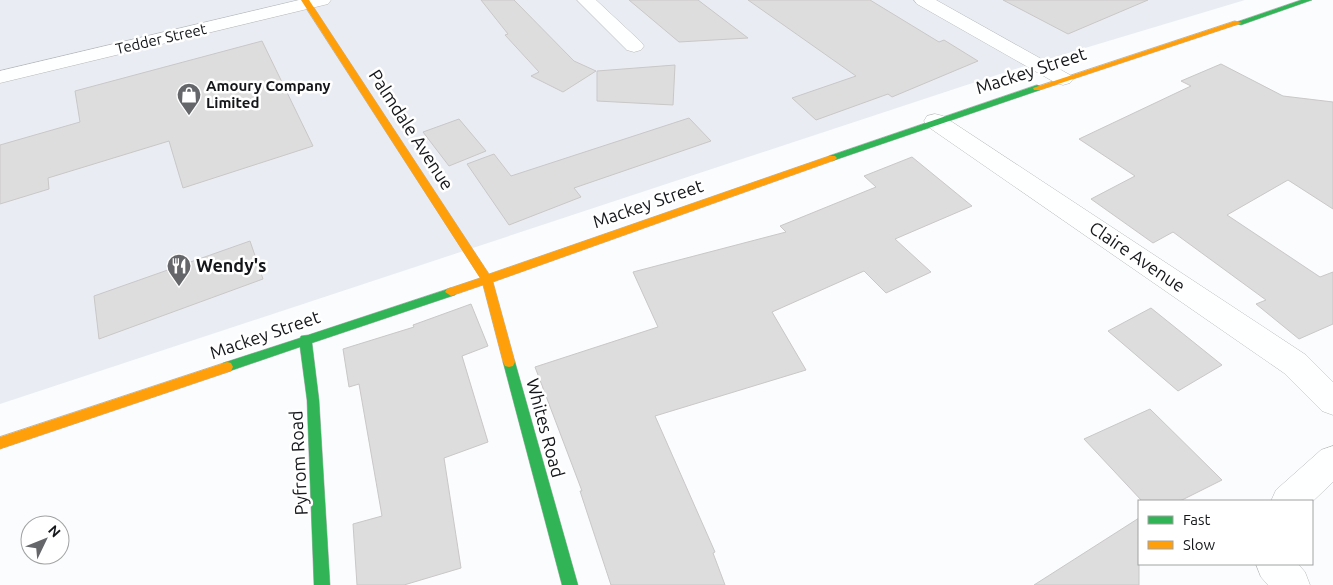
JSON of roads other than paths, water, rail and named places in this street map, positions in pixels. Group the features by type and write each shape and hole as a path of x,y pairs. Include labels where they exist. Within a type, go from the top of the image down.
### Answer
{"main road":[{"name":"Mackey Street","path":"0,443 305,339 487,280 935,121 1308,0"},
{"name":"Palmdale Avenue","path":"312,1 487,280"},
{"name":"Whites Road","path":"487,280 570,585"},
{"name":"Pyfrom Road","path":"305,339 313,400 322,585"}],"street":[{"path":"586,0 634,46"},
{"path":"923,0 1063,79"},
{"name":"Tedder Street","path":"0,77 312,1"},
{"name":"Claire Avenue","path":"935,121 1295,364 1333,402"},
{"path":"1289,500 1333,461"},
{"path":"1275,565 1292,585"}],"place":[{"name":"Amoury Company Limited","path":"189,116"},
{"name":"Wendy's","path":"179,287"}]}
